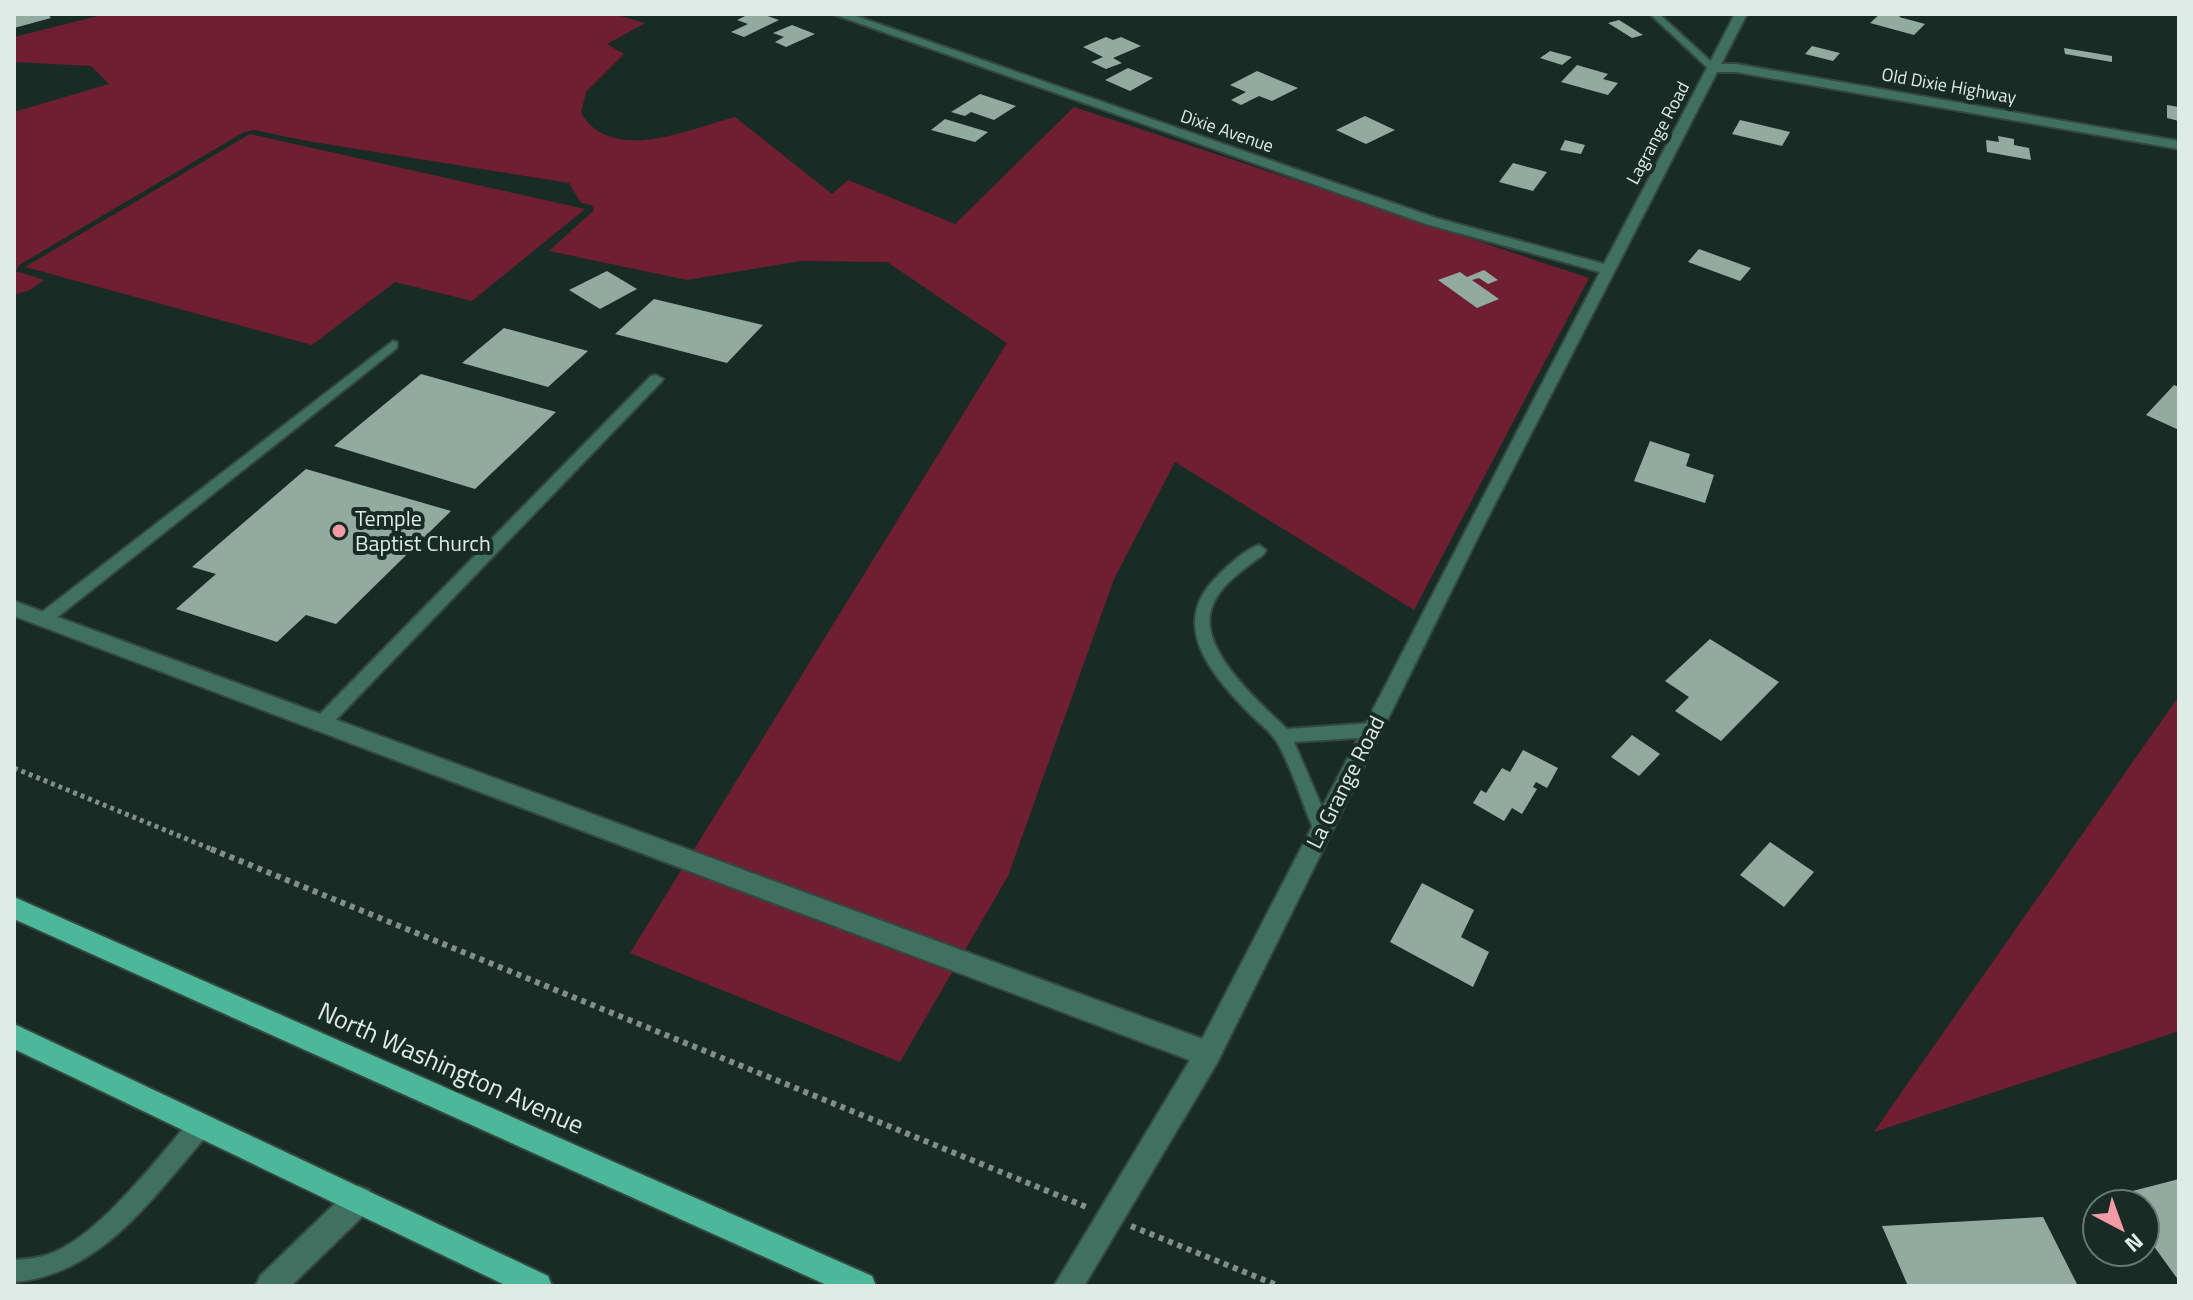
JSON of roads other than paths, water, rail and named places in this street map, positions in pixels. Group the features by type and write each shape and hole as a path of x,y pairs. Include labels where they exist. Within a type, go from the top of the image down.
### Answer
{"main road":[{"name":"North Washington Avenue","path":"14,908 862,1286"},
{"path":"14,1036 538,1286"}],"street":[{"name":"Dixie Avenue","path":"839,14 1431,221 1607,269"},
{"name":"Lagrange Road","path":"1607,269 1741,14"},
{"name":"Old Dixie Highway","path":"1713,68 1736,68 2179,145"},
{"name":"La Grange Road","path":"1068,1286 1208,1054 1607,269"},
{"path":"14,608 320,725 1208,1054"},
{"path":"270,1286 359,1200"}],"lane":[{"path":"1639,14 1655,16 1713,68"},
{"path":"44,619 393,345"},
{"path":"320,725 656,379"},
{"path":"1259,550 1223,580 1203,609 1202,634 1225,672 1283,736 1322,828"},
{"path":"1283,736 1372,730"},
{"path":"14,1271 29,1272 56,1263 87,1244 113,1222 201,1125"}],"place":[{"name":"Temple Baptist Church","path":"339,531"}]}
